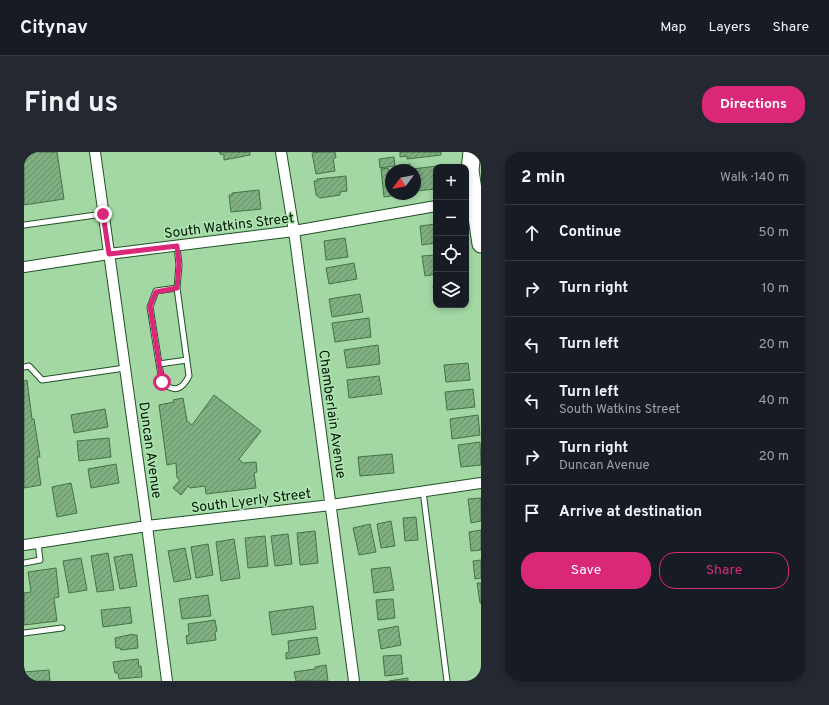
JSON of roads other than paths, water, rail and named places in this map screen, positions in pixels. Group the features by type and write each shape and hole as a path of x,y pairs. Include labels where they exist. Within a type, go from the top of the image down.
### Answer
{"main road":[{"path":"464,152 470,170 481,244"},
{"path":"470,170 472,152"}],"street":[{"name":"Duncan Avenue","path":"95,152 168,681"},
{"name":"Chamberlain Avenue","path":"281,152 294,231 354,681"},
{"name":"South Watkins Street","path":"24,267 109,254 294,231 433,207"},
{"name":"South Lyerly Street","path":"24,545 147,526 331,505 481,483"}],"lane":[{"path":"24,225 103,214"},
{"path":"177,246 179,264 177,288 188,376 184,385 175,389 169,388 162,382 150,306 156,292 177,288"},
{"path":"159,364 186,360"},
{"path":"24,367 29,366 42,380 125,368"},
{"path":"423,492 447,681"},
{"path":"24,563 40,560 38,543"},
{"path":"24,633 62,628"}]}
